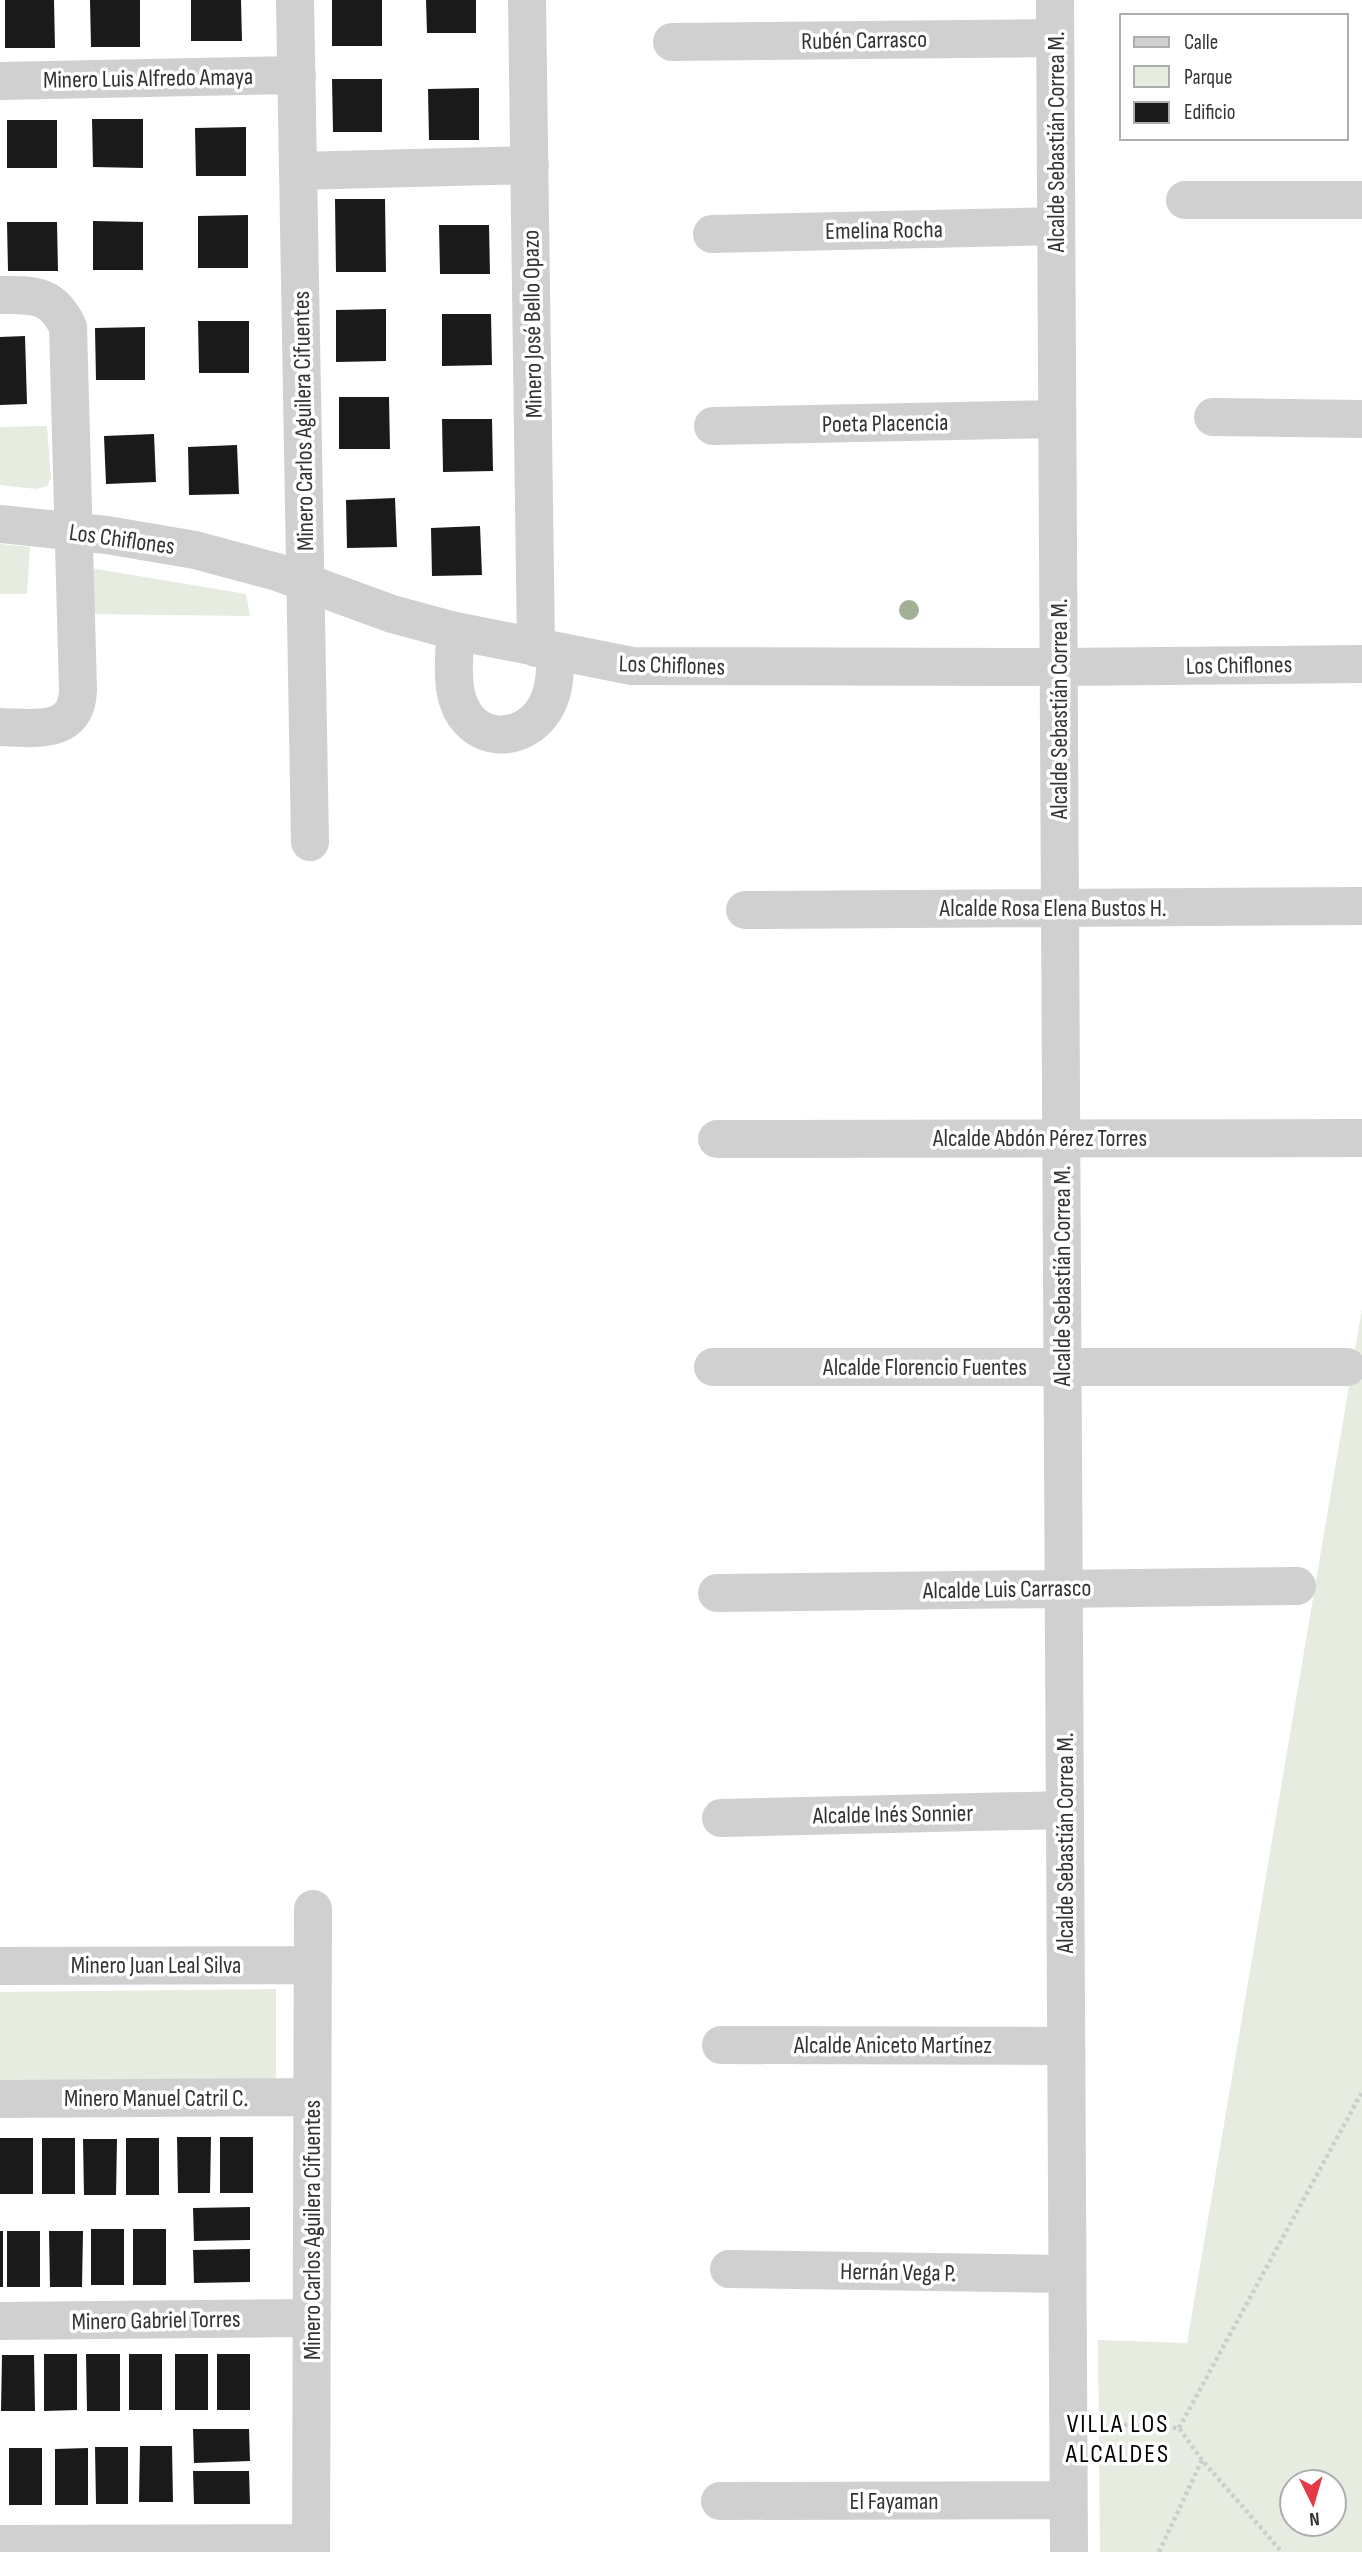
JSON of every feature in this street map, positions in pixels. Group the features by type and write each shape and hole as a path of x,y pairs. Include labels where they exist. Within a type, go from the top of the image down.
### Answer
{"street":[{"name":"Minero Carlos Aguilera Cifuentes","path":"295,0 310,842"},
{"name":"Minero José Bello Opazo","path":"527,0 546,650"},
{"name":"Alcalde Sebastián Correa M.","path":"1055,0 1069,2552"},
{"name":"Rubén Carrasco","path":"673,42 1055,38"},
{"name":"Minero Luis Alfredo Amaya","path":"0,81 297,75"},
{"path":"298,172 530,165"},
{"path":"1185,200 1362,200"},
{"name":"Emelina Rocha","path":"712,234 1056,226"},
{"path":"0,295 34,295 46,299 63,316 68,327 78,690 74,710 55,726 0,727"},
{"path":"1213,418 1362,419"},
{"name":"Poeta Placencia","path":"713,426 1057,419"},
{"name":"Los Chiflones","path":"0,524 107,535 195,550 277,572 393,614 455,631 644,667 1362,664"},
{"path":"455,631 456,687 459,702 466,716 474,724 495,734 510,735 523,730 544,709 554,682 546,650"},
{"name":"Alcalde Rosa Elena Bustos H.","path":"745,910 1362,906"},
{"name":"Alcalde Abdón Pérez Torres","path":"718,1139 1362,1138"},
{"name":"Alcalde Florencio Fuentes","path":"713,1367 1347,1367"},
{"name":"Alcalde Luis Carrasco","path":"718,1593 1297,1586"},
{"name":"Alcalde Inés Sonnier","path":"721,1818 1065,1810"},
{"name":"Minero Carlos Aguilera Cifuentes","path":"311,2547 313,1909"},
{"name":"Minero Juan Leal Silva","path":"0,1966 312,1965"},
{"name":"Alcalde Aniceto Martínez","path":"721,2045 1065,2046"},
{"name":"Minero Manuel Catril C.","path":"0,2099 312,2097"},
{"name":"Hernán Vega P.","path":"729,2269 1067,2274"},
{"name":"Minero Gabriel Torres","path":"0,2321 312,2318"},
{"name":"El Fayaman","path":"720,2501 1068,2500"},
{"path":"0,2544 311,2547"}],"path":[{"path":"1179,2428 1362,2092"},
{"path":"1068,2421 1179,2428"},
{"path":"1179,2428 1202,2460 1282,2552"},
{"path":"1159,2552 1202,2460"}],"green space":[{"path":"47,426 51,478 47,486 36,489 0,485 0,427"},
{"path":"0,544 30,547 27,594 0,594"},
{"path":"90,568 246,594 250,616 92,614"},
{"path":"1362,1309 1362,2552 1100,2552 1098,2340 1187,2343"},
{"path":"276,1989 276,2086 0,2088 0,1992"}],"building":[{"path":"5,0 54,0 55,48 5,48"},
{"path":"90,0 140,0 140,47 91,47"},
{"path":"191,0 241,0 242,41 191,41"},
{"path":"332,0 382,0 382,46 332,46"},
{"path":"426,0 476,0 476,33 427,33"},
{"path":"332,79 382,79 382,132 333,132"},
{"path":"479,88 479,140 429,140 428,89"},
{"path":"92,119 143,119 143,168 93,167"},
{"path":"7,120 57,120 57,168 7,168"},
{"path":"246,127 246,176 196,176 195,128"},
{"path":"335,199 385,199 386,272 336,272"},
{"path":"248,215 248,268 198,268 198,216"},
{"path":"93,221 143,222 143,270 93,270"},
{"path":"7,222 57,222 58,271 8,271"},
{"path":"439,225 489,225 490,274 440,274"},
{"path":"386,309 386,361 336,362 336,310"},
{"path":"442,314 491,314 492,365 442,366"},
{"path":"198,321 249,321 249,373 199,373"},
{"path":"145,327 145,380 96,380 95,328"},
{"path":"25,336 27,404 0,405 0,337"},
{"path":"339,397 389,397 390,449 339,449"},
{"path":"442,419 492,419 493,471 443,472"},
{"path":"154,434 156,482 106,484 104,436"},
{"path":"237,445 239,494 189,495 188,447"},
{"path":"395,498 397,547 347,548 346,500"},
{"path":"480,526 482,575 432,576 431,528"},
{"path":"177,2137 211,2137 210,2193 178,2193"},
{"path":"220,2137 253,2137 253,2193 220,2193"},
{"path":"0,2138 33,2138 33,2194 0,2194"},
{"path":"42,2138 75,2138 75,2194 42,2194"},
{"path":"126,2138 159,2138 159,2195 126,2195"},
{"path":"83,2139 117,2139 116,2195 84,2195"},
{"path":"250,2207 250,2240 194,2241 193,2208"},
{"path":"91,2229 124,2229 124,2285 91,2285"},
{"path":"133,2229 166,2229 166,2285 133,2285"},
{"path":"0,2231 3,2231 3,2287 0,2287"},
{"path":"7,2231 40,2231 40,2287 7,2287"},
{"path":"49,2231 83,2231 82,2287 50,2287"},
{"path":"250,2249 250,2282 194,2283 193,2250"},
{"path":"44,2354 77,2354 77,2410 44,2411"},
{"path":"86,2354 120,2354 120,2411 87,2411"},
{"path":"129,2354 162,2354 162,2410 129,2410"},
{"path":"175,2354 208,2354 208,2410 175,2410"},
{"path":"217,2354 250,2354 250,2410 217,2410"},
{"path":"2,2355 34,2355 35,2411 1,2411"},
{"path":"193,2429 249,2429 250,2461 194,2463"},
{"path":"140,2446 172,2446 173,2502 139,2502"},
{"path":"95,2447 128,2447 128,2504 96,2504"},
{"path":"9,2448 42,2448 42,2505 9,2505"},
{"path":"88,2448 88,2505 55,2505 55,2449"},
{"path":"193,2471 249,2471 250,2504 194,2504"}],"district":[{"name":"VILLA LOS ALCALDES","path":"1118,2438"}]}
